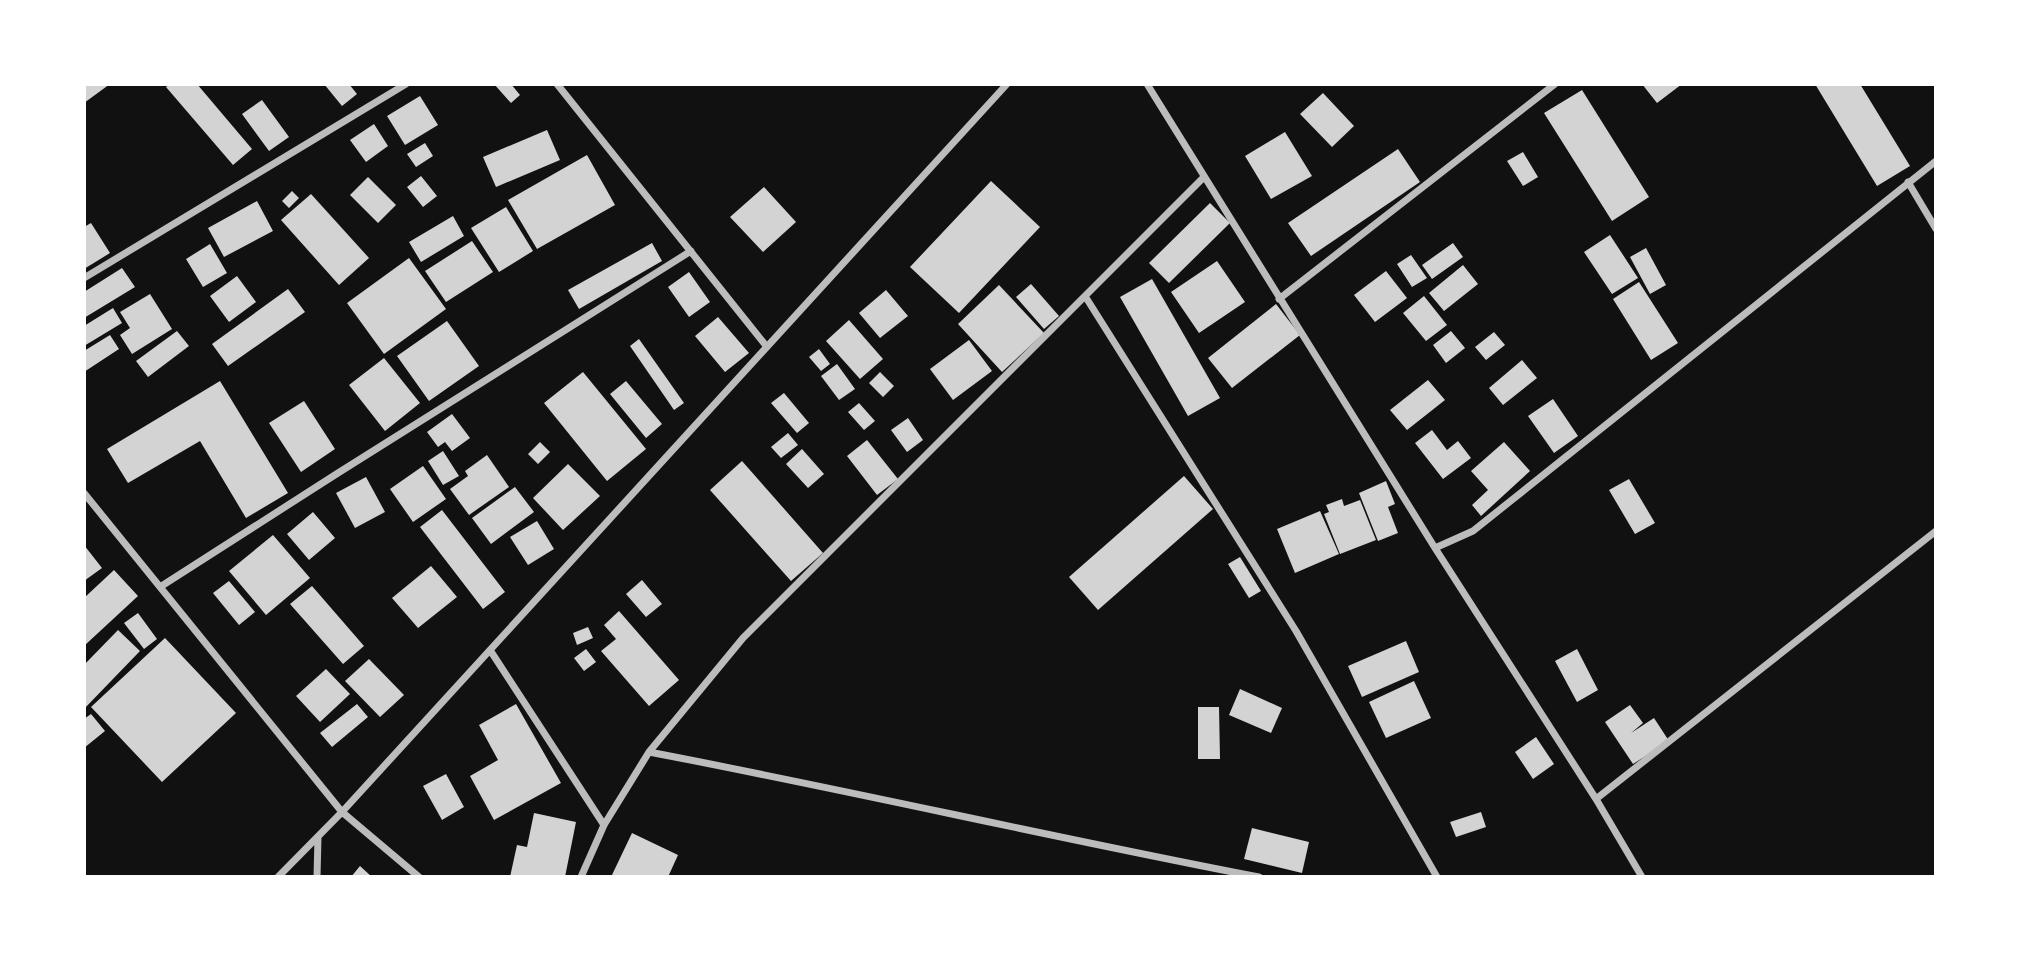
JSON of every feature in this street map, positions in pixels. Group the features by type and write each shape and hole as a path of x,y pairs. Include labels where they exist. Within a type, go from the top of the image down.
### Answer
{"street":[{"path":"84,278 406,84"},
{"path":"557,84 767,347"},
{"path":"278,877 342,812 1007,84"},
{"path":"1147,84 1435,548 1596,799 1642,877"},
{"path":"1279,299 1555,84"},
{"path":"1435,548 1473,530 1936,161"},
{"path":"581,877 604,825 649,752 743,638 1204,177"},
{"path":"1908,182 1936,229"},
{"path":"160,587 691,251"},
{"path":"1085,296 1296,631 1437,877"},
{"path":"84,494 342,812 419,877"},
{"path":"1596,799 1936,531"},
{"path":"490,650 604,825"},
{"path":"649,752 1259,877"},
{"path":"317,877 318,836"}],"building":[{"path":"84,84 110,84 84,103"},
{"path":"170,84 197,84 252,149 233,165 166,87"},
{"path":"324,84 349,84 357,94 342,106"},
{"path":"494,84 511,84 520,95 511,103"},
{"path":"1642,84 1682,84 1657,103"},
{"path":"1815,84 1860,84 1910,166 1877,186"},
{"path":"1582,90 1649,197 1612,221 1544,113"},
{"path":"1323,93 1354,126 1332,147 1300,114"},
{"path":"420,96 438,125 405,145 387,116"},
{"path":"262,100 289,137 269,151 242,114"},
{"path":"374,124 388,146 366,162 350,140"},
{"path":"547,130 560,160 496,187 483,157"},
{"path":"1285,132 1312,176 1271,199 1245,156"},
{"path":"425,143 433,156 416,167 407,154"},
{"path":"1398,149 1420,182 1311,256 1288,223"},
{"path":"1523,152 1538,177 1523,186 1507,161"},
{"path":"587,155 615,205 537,249 508,200"},
{"path":"421,176 437,196 423,207 407,187"},
{"path":"368,177 396,205 378,223 350,195"},
{"path":"991,181 1040,227 959,313 910,267"},
{"path":"764,187 796,222 763,252 730,217"},
{"path":"292,191 299,198 289,208 282,201"},
{"path":"311,194 369,258 339,285 281,220"},
{"path":"257,201 273,231 224,257 208,228"},
{"path":"1210,203 1230,223 1169,283 1149,263"},
{"path":"506,207 533,251 499,272 471,228"},
{"path":"453,216 464,236 421,262 409,242"},
{"path":"91,223 110,253 84,269 84,227"},
{"path":"1610,235 1638,278 1612,294 1584,252"},
{"path":"472,241 493,272 446,302 425,271"},
{"path":"652,243 662,261 579,309 568,290"},
{"path":"1453,243 1463,257 1432,279 1422,265"},
{"path":"210,244 227,273 203,287 186,259"},
{"path":"1646,248 1666,285 1650,294 1630,257"},
{"path":"1411,255 1427,278 1412,287 1397,264"},
{"path":"409,258 446,309 384,354 347,303"},
{"path":"1217,261 1245,302 1199,333 1171,292"},
{"path":"1463,265 1478,284 1444,311 1429,293"},
{"path":"122,268 135,287 84,318 84,292"},
{"path":"1386,271 1407,298 1375,322 1354,295"},
{"path":"689,272 710,302 689,317 668,287"},
{"path":"237,276 256,302 229,322 210,296"},
{"path":"1152,279 1220,398 1188,416 1120,297"},
{"path":"1639,282 1678,343 1651,360 1613,299"},
{"path":"1031,284 1059,316 1044,329 1016,297"},
{"path":"999,285 1044,333 1002,372 958,324"},
{"path":"288,289 305,312 228,366 212,344"},
{"path":"886,290 908,316 880,338 859,313"},
{"path":"150,294 172,329 132,354 120,335 130,328 120,312"},
{"path":"1424,296 1447,325 1426,341 1403,313"},
{"path":"1276,304 1300,335 1232,388 1208,358"},
{"path":"113,308 122,323 84,346 84,326"},
{"path":"718,317 749,353 725,372 695,336"},
{"path":"849,320 883,359 860,379 826,341"},
{"path":"447,321 479,366 429,401 397,356"},
{"path":"177,331 189,346 148,377 136,361"},
{"path":"1451,331 1465,348 1446,363 1433,345"},
{"path":"1494,332 1505,345 1486,360 1475,347"},
{"path":"110,335 119,349 84,372 84,351"},
{"path":"639,339 684,403 674,410 630,346"},
{"path":"969,340 992,371 953,400 930,369"},
{"path":"819,349 830,364 821,371 809,357"},
{"path":"384,358 420,403 385,431 349,385"},
{"path":"1522,360 1537,378 1503,405 1489,388"},
{"path":"837,364 855,389 839,400 821,376"},
{"path":"583,372 646,449 607,481 544,403"},
{"path":"880,372 894,386 883,397 869,383"},
{"path":"1428,380 1445,400 1407,430 1390,410"},
{"path":"220,381 288,493 246,518 200,441 128,483 107,449"},
{"path":"626,381 662,424 646,438 610,394"},
{"path":"784,393 809,423 797,433 771,403"},
{"path":"1553,399 1578,436 1554,453 1528,416"},
{"path":"304,401 335,449 301,472 269,423"},
{"path":"859,403 875,421 864,430 848,412"},
{"path":"452,414 470,438 452,451 445,442 438,447 427,432"},
{"path":"908,418 923,440 907,452 891,430"},
{"path":"1432,430 1447,450 1458,441 1471,458 1443,479 1415,443"},
{"path":"788,433 798,445 781,458 771,447"},
{"path":"867,440 898,479 877,495 847,456"},
{"path":"540,442 550,452 538,464 528,454"},
{"path":"1504,442 1530,471 1481,516 1472,505 1488,490 1471,471"},
{"path":"802,449 824,474 808,488 786,464"},
{"path":"443,451 459,476 443,485 428,461"},
{"path":"487,455 509,487 469,515 450,489 468,476 465,471"},
{"path":"742,461 823,553 791,581 710,490"},
{"path":"568,464 600,496 563,530 533,498"},
{"path":"423,466 446,499 413,522 390,489"},
{"path":"1184,476 1213,509 1098,610 1069,577"},
{"path":"366,477 385,512 355,528 336,493"},
{"path":"1629,479 1655,523 1635,534 1609,490"},
{"path":"1386,481 1395,504 1388,507 1398,533 1378,541 1359,493"},
{"path":"515,487 534,512 491,544 472,518"},
{"path":"1342,499 1344,506 1360,500 1376,540 1340,554 1324,514 1329,512 1326,505"},
{"path":"442,510 505,592 483,609 420,527"},
{"path":"1320,511 1339,554 1295,573 1277,529"},
{"path":"313,512 335,538 309,560 287,534"},
{"path":"537,521 554,549 528,565 510,537"},
{"path":"273,535 310,578 266,615 229,571"},
{"path":"84,545 102,568 84,581"},
{"path":"1240,557 1261,591 1249,598 1228,564"},
{"path":"431,566 457,597 418,628 392,598"},
{"path":"114,570 138,596 84,646 84,598"},
{"path":"642,580 662,604 646,617 626,594"},
{"path":"229,581 255,612 239,625 213,593"},
{"path":"312,586 364,646 343,664 290,604"},
{"path":"619,611 679,680 649,706 601,651 616,639 604,625"},
{"path":"138,613 157,639 144,649 124,623"},
{"path":"588,627 593,638 577,645 573,633"},
{"path":"118,630 140,651 84,709 84,665"},
{"path":"165,638 236,713 162,782 91,707"},
{"path":"1406,641 1419,672 1362,697 1348,666"},
{"path":"586,649 596,662 584,671 574,658"},
{"path":"1577,649 1598,690 1577,702 1555,661"},
{"path":"369,659 404,695 380,717 345,681"},
{"path":"326,669 350,694 320,722 296,696"},
{"path":"1414,681 1431,718 1386,738 1369,702"},
{"path":"1240,689 1282,708 1271,733 1229,715"},
{"path":"357,704 368,717 332,747 320,733"},
{"path":"516,704 561,783 494,820 470,776 498,760 479,725"},
{"path":"1630,705 1643,723 1631,733 1654,718 1669,741 1633,764 1605,722"},
{"path":"1198,707 1219,707 1220,759 1198,759"},
{"path":"91,714 105,731 84,748 84,719"},
{"path":"1536,737 1554,764 1533,779 1515,752"},
{"path":"446,774 464,807 442,820 423,786"},
{"path":"1481,812 1486,827 1456,837 1450,822"},
{"path":"534,813 576,822 565,877 510,877 517,845 527,847"},
{"path":"1252,828 1309,842 1302,873 1244,859"},
{"path":"632,833 678,855 668,877 611,877"},
{"path":"360,866 372,877 351,877"}]}
